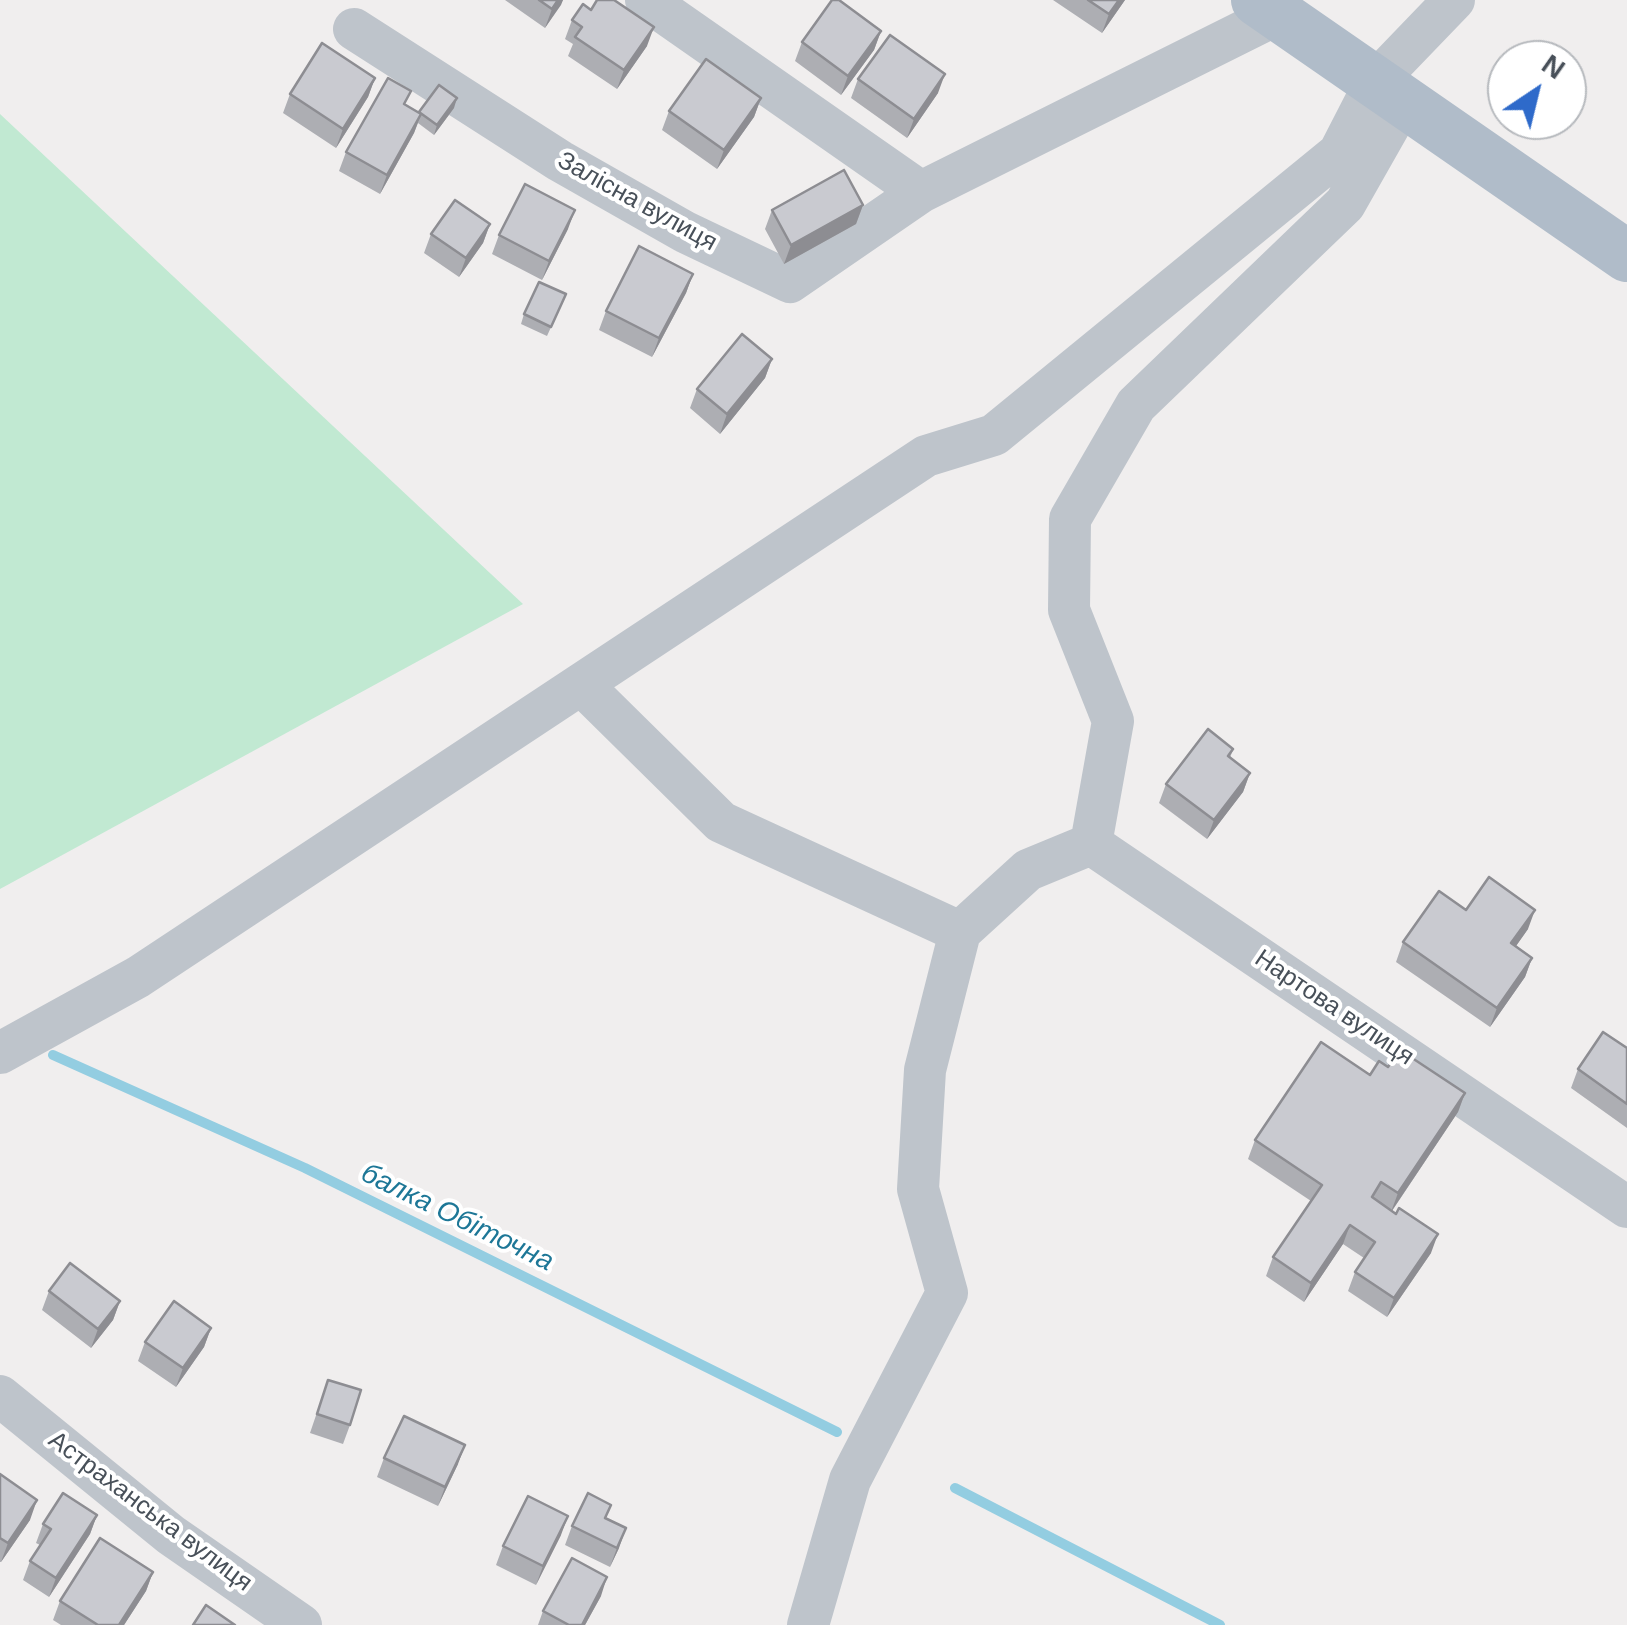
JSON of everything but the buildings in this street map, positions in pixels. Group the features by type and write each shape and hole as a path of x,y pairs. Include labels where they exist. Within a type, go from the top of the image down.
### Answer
{"main road":[{"path":"1268,7 1627,256"}],"street":[{"path":"646,0 921,192"},
{"path":"0,1053 138,977 926,456 994,435 1338,153 1390,90 1454,0"},
{"name":"Залісна вулиця","path":"354,29 560,161 685,232 790,282 921,192 1268,7"},
{"path":"808,1625 850,1480 947,1293 918,1189 926,1070 960,932 1028,870 1091,844 1113,721 1069,610 1070,519 1136,405 1345,204 1390,90"},
{"path":"581,684 721,822 960,932"},
{"name":"Нартова вулиця","path":"1091,844 1627,1207"},
{"name":"Астраханська вулиця","path":"0,1396 172,1535 302,1625"}],"green space":[{"path":"0,114 523,604 0,889"}],"waterway":[{"name":"балка Обіточна","path":"53,1055 305,1168 837,1432"},
{"name":"балка Обіточна","path":"955,1488 1220,1625"}]}
